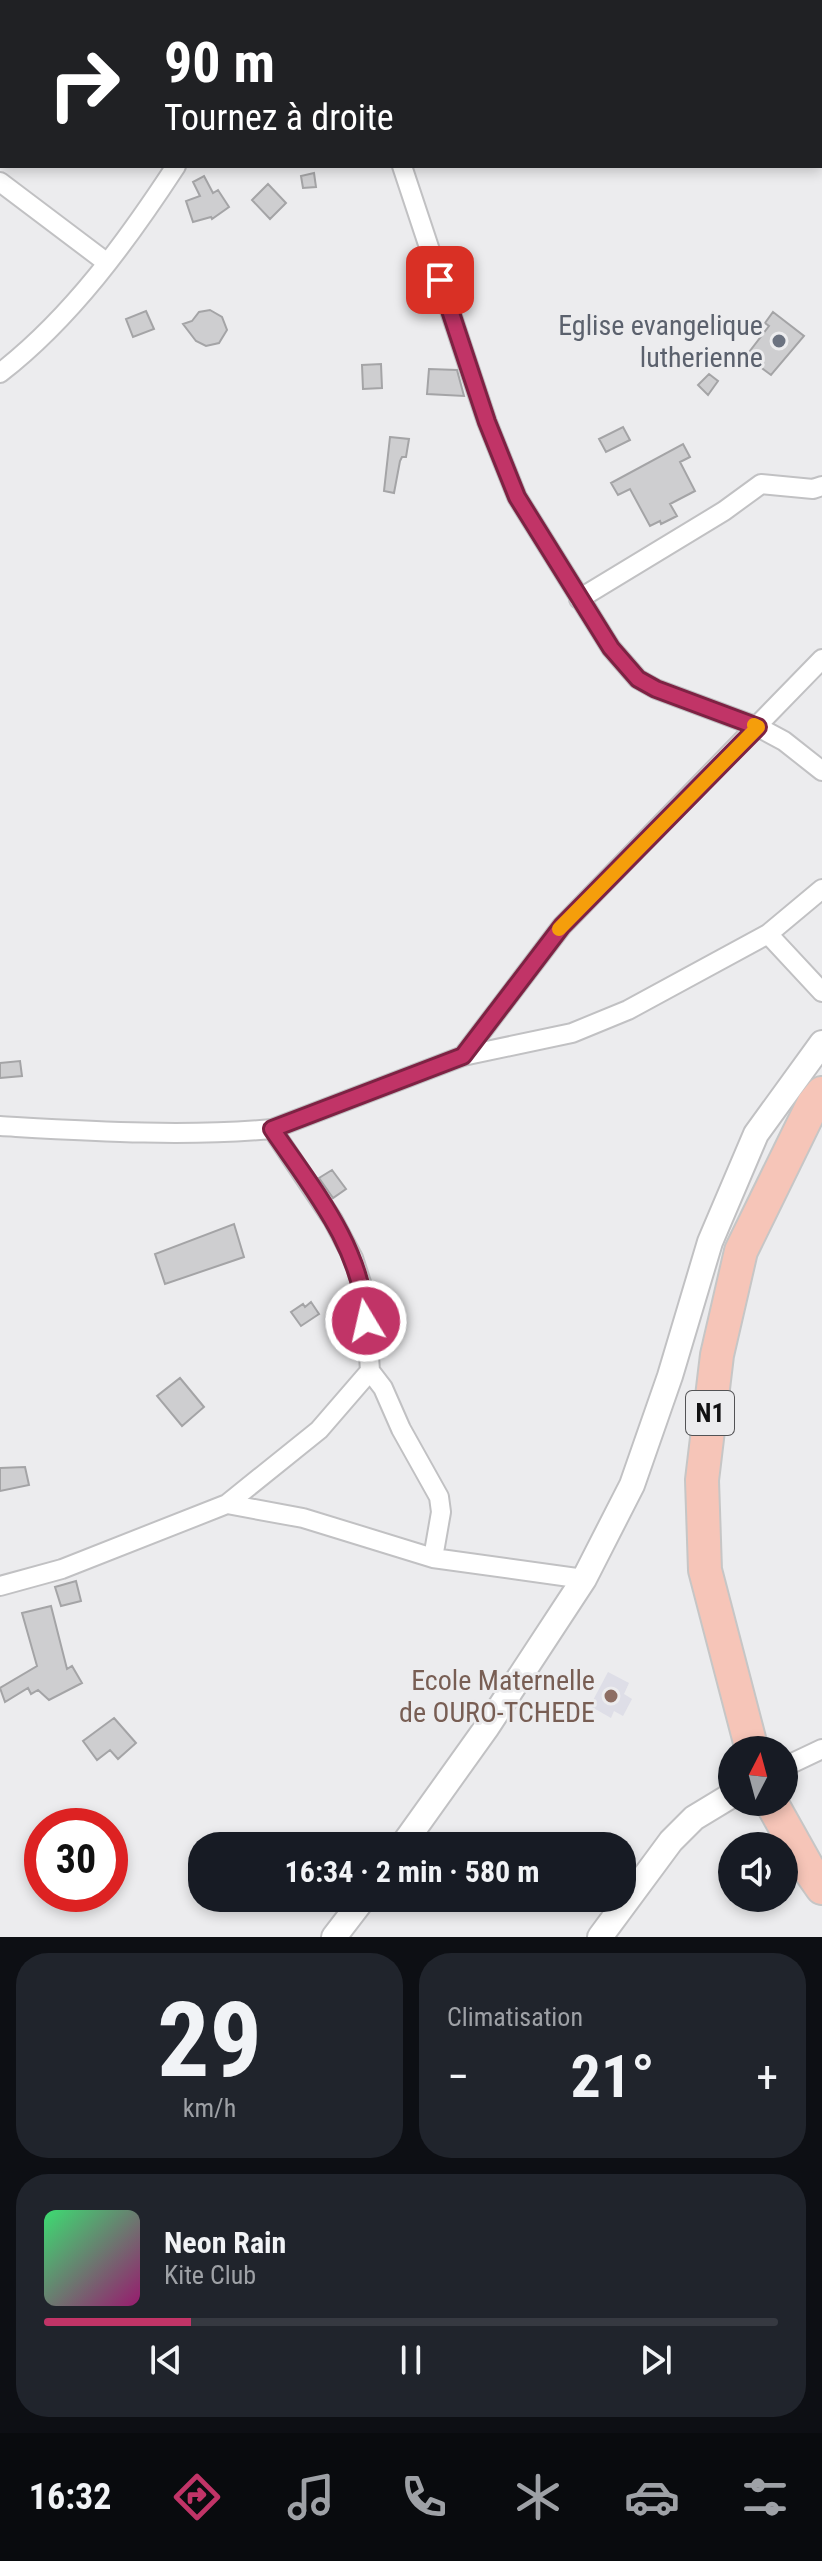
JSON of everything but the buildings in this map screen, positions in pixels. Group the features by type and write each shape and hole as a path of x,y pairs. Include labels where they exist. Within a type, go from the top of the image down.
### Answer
{"highway":[{"name":"N1","path":"748,1736 705,1570 702,1480 717,1355 741,1251 813,1104 822,1093"},
{"path":"779,1816 822,1888"}],"street":[{"path":"0,373 61,318 144,215 175,168"},
{"path":"403,168 487,422 517,497 621,663 638,679 656,689 758,727 784,741 822,771"},
{"path":"0,182 106,262"},
{"path":"579,599 724,511 761,484 813,489 822,486"},
{"path":"463,1056 562,926 822,659"},
{"path":"0,1126 91,1131 244,1132 272,1129 463,1056 572,1033 628,1010 768,934 822,889"},
{"path":"768,934 822,992"},
{"path":"412,1832 487,1727 584,1579 632,1485 670,1376 710,1242 756,1134 822,1043"},
{"path":"272,1129 333,1220 353,1258 365,1295 370,1371 383,1388 401,1429 439,1497 441,1512 433,1558"},
{"path":"0,1586 62,1569 227,1504 319,1430 370,1371"},
{"path":"227,1504 303,1518 433,1558 584,1579"},
{"path":"798,1760 822,1749"},
{"path":"600,1937 671,1841 694,1818 718,1803"},
{"path":"334,1937 353,1912"}],"shaded area":[{"name":"Ecole Maternelle de OURO-TCHEDE","path":"608,1672 629,1683 624,1694 632,1699 623,1716 614,1711 611,1718 590,1706"}],"slow traffic":[{"path":"559,929 758,727 754,725"}],"place":[{"name":"Eglise evangelique lutherienne","path":"779,341"},
{"name":"Ecole Maternelle de OURO-TCHEDE","path":"611,1696"}],"route":[{"path":"366,1321 365,1295 353,1258 333,1220 272,1129 463,1056 562,926 758,727 656,689 638,679 621,663 517,497 487,422 440,280"}]}
